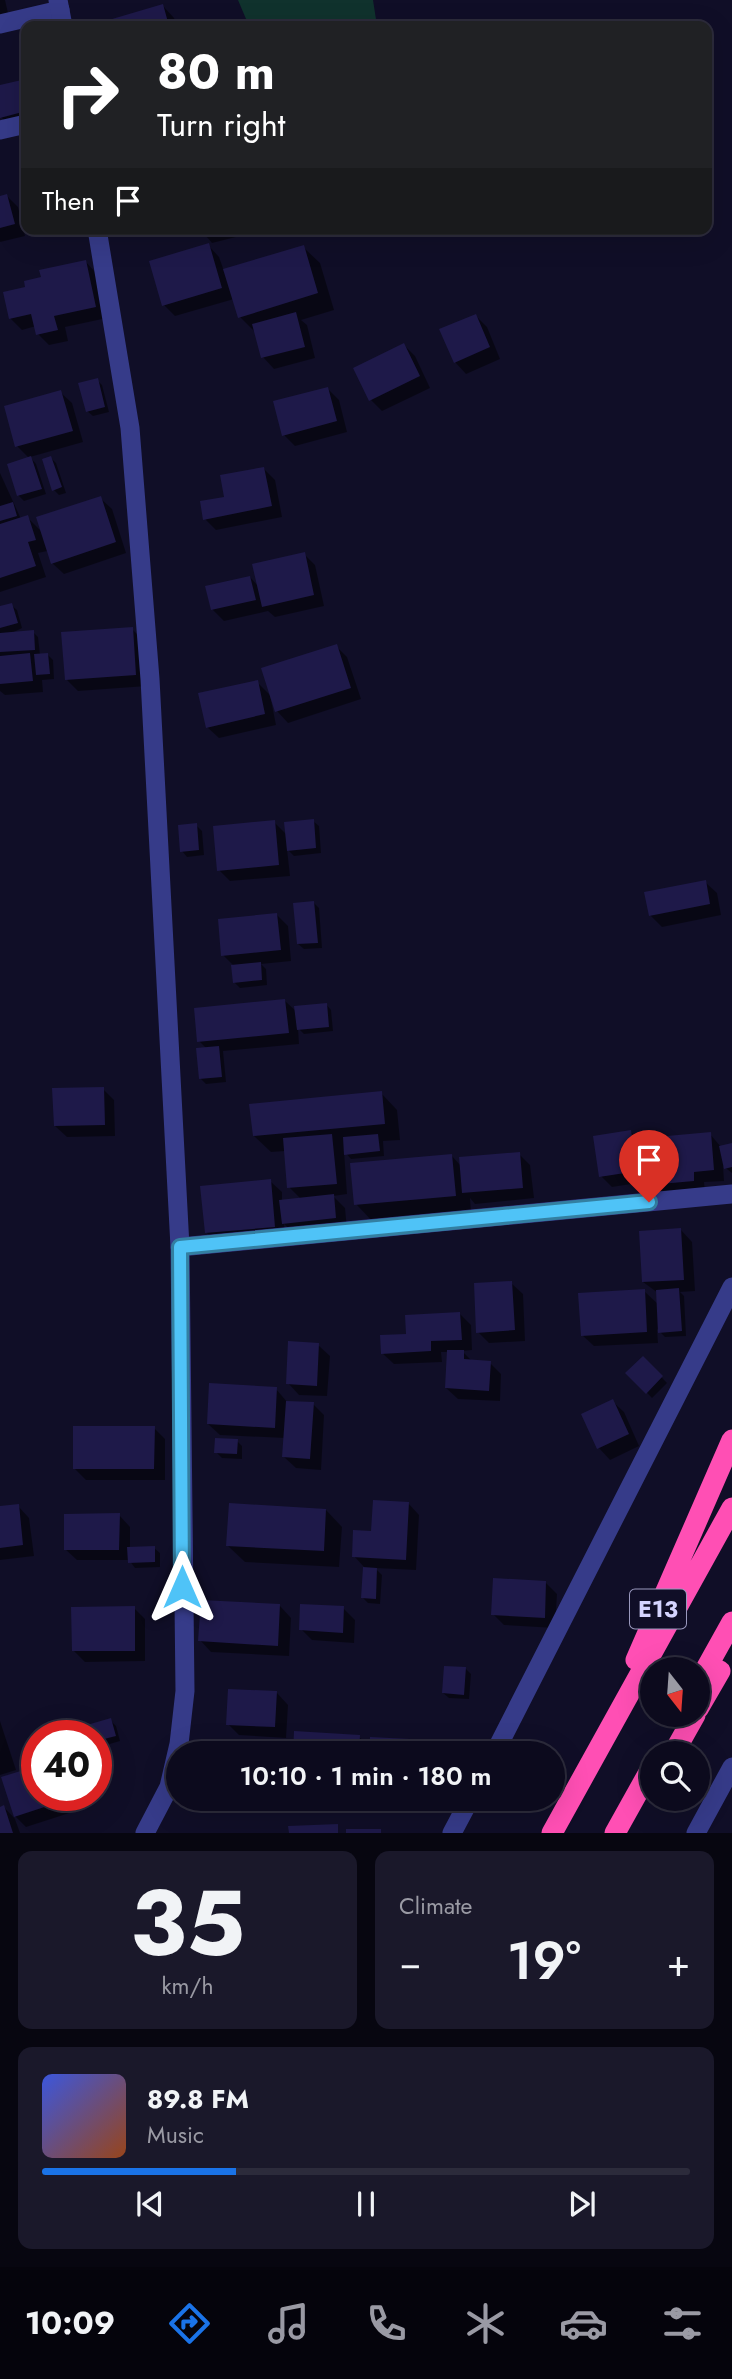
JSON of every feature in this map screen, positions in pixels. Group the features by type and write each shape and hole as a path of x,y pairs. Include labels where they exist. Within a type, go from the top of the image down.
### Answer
{"highway":[{"name":"E13","path":"584,1778 732,1440"},
{"path":"552,1833 732,1508"},
{"path":"710,1661 732,1622"},
{"path":"710,1689 732,1651"},
{"path":"615,1833 640,1788"},
{"path":"621,1833 640,1806"}],"street":[{"path":"0,24 60,12"},
{"path":"0,130 21,125"},
{"path":"98,235 130,428 151,693 180,1247 185,1691 179,1745 169,1787 145,1833"},
{"path":"180,1247 732,1194"},
{"path":"501,1741 732,1287"},
{"path":"695,1833 732,1767"},
{"path":"452,1833 464,1811"}],"green space":[{"path":"238,0 373,0 376,21 247,21"}],"building":[{"path":"163,4 168,21 105,21"},
{"path":"21,80 21,112 0,118 0,85"},
{"path":"7,194 15,224 0,228 0,196"},
{"path":"209,243 222,288 162,306 149,261"},
{"path":"304,245 318,293 238,318 223,269"},
{"path":"86,260 96,307 54,316 58,330 36,335 31,314 9,319 3,292 25,287 24,281 41,277 39,270"},
{"path":"296,312 305,347 261,358 252,324"},
{"path":"476,314 490,347 454,363 439,329"},
{"path":"404,343 420,376 369,401 353,368"},
{"path":"98,378 105,407 86,412 78,383"},
{"path":"328,387 337,421 282,436 273,401"},
{"path":"61,390 73,431 15,447 4,406"},
{"path":"31,456 42,489 17,496 7,464"},
{"path":"51,456 62,487 52,491 42,459"},
{"path":"264,467 272,506 203,520 200,501 224,497 220,475"},
{"path":"101,496 116,542 51,564 36,517"},
{"path":"13,502 17,516 0,521 0,506"},
{"path":"28,515 36,540 28,542 36,566 0,578 0,524"},
{"path":"305,552 314,595 262,607 252,564"},
{"path":"250,576 256,600 211,610 205,586"},
{"path":"12,603 18,623 0,628 0,606"},
{"path":"133,627 136,675 65,680 61,632"},
{"path":"34,630 35,650 0,652 0,633"},
{"path":"337,644 351,688 275,712 261,668"},
{"path":"30,653 33,681 0,684 0,656"},
{"path":"48,653 50,674 36,675 34,654"},
{"path":"258,680 265,714 206,728 198,693"},
{"path":"314,819 316,848 287,851 284,822"},
{"path":"275,820 279,865 217,871 213,826"},
{"path":"197,823 199,850 180,852 178,825"},
{"path":"706,880 710,904 649,916 644,892"},
{"path":"314,901 318,943 297,944 293,903"},
{"path":"277,913 281,950 221,956 218,919"},
{"path":"261,962 262,980 233,983 231,965"},
{"path":"285,999 289,1033 197,1042 194,1008"},
{"path":"327,1003 329,1027 297,1030 294,1006"},
{"path":"219,1046 222,1077 199,1079 196,1048"},
{"path":"104,1087 105,1125 54,1126 52,1088"},
{"path":"382,1091 385,1124 253,1136 249,1104"},
{"path":"631,1130 638,1171 599,1177 593,1136"},
{"path":"711,1132 714,1170 694,1172 694,1181 649,1185 645,1138"},
{"path":"332,1134 337,1184 287,1188 283,1138"},
{"path":"378,1134 380,1151 344,1155 343,1137"},
{"path":"732,1143 732,1167 724,1169 719,1146"},
{"path":"520,1152 523,1188 462,1193 459,1157"},
{"path":"452,1154 456,1196 354,1205 350,1163"},
{"path":"271,1179 275,1227 205,1233 200,1186"},
{"path":"334,1194 336,1218 282,1224 279,1200"},
{"path":"681,1228 684,1280 642,1282 639,1231"},
{"path":"512,1281 515,1330 476,1333 474,1283"},
{"path":"679,1288 682,1331 658,1333 656,1290"},
{"path":"645,1289 647,1332 581,1336 578,1293"},
{"path":"460,1312 462,1340 431,1341 431,1351 381,1354 380,1335 406,1334 405,1315"},
{"path":"288,1341 319,1343 317,1386 286,1384"},
{"path":"447,1350 464,1350 464,1359 491,1361 489,1391 445,1388"},
{"path":"643,1356 663,1376 646,1394 625,1373"},
{"path":"209,1383 277,1387 275,1428 207,1424"},
{"path":"613,1399 629,1434 597,1449 581,1414"},
{"path":"286,1401 314,1402 310,1459 282,1457"},
{"path":"73,1426 155,1426 154,1469 73,1469"},
{"path":"215,1438 238,1439 237,1454 214,1453"},
{"path":"373,1500 409,1502 406,1560 352,1557 353,1530 371,1531"},
{"path":"229,1503 326,1509 324,1551 226,1546"},
{"path":"19,1504 23,1545 0,1548 0,1506"},
{"path":"120,1513 119,1550 64,1550 64,1514"},
{"path":"155,1546 155,1562 128,1563 127,1547"},
{"path":"363,1567 377,1568 376,1599 361,1598"},
{"path":"493,1578 546,1581 545,1618 491,1615"},
{"path":"201,1600 280,1604 278,1646 198,1641"},
{"path":"300,1604 344,1606 343,1633 299,1630"},
{"path":"135,1606 135,1651 72,1651 71,1607"},
{"path":"444,1666 466,1667 464,1695 442,1693"},
{"path":"228,1689 277,1691 275,1727 226,1725"},
{"path":"112,1722 116,1736 112,1737"},
{"path":"294,1731 360,1735 360,1741 294,1741"},
{"path":"370,1737 410,1739 410,1741 370,1741"},
{"path":"21,1771 21,1811 32,1811 14,1817 1,1777"},
{"path":"4,1805 13,1833 0,1833 0,1807"},
{"path":"338,1824 338,1833 289,1833 288,1826"},
{"path":"346,1829 381,1829 381,1833 346,1833"}],"route":[{"path":"182,1587 180,1247 649,1202"}]}
